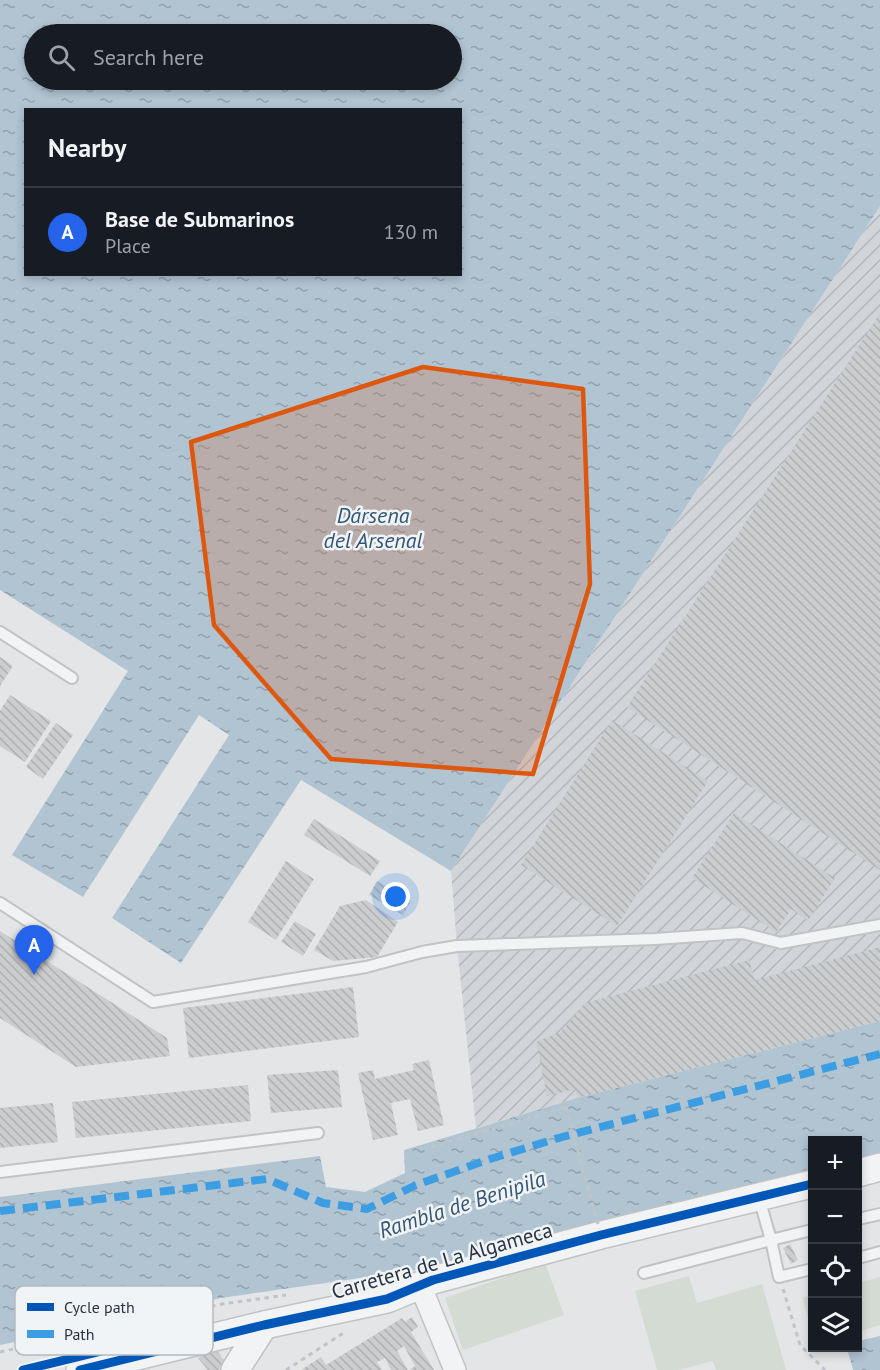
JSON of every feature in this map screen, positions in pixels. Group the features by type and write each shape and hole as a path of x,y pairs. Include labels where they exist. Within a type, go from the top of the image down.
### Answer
{"street":[{"path":"862,1172 880,1167"},
{"name":"Carretera de La Algameca","path":"213,1336 379,1301 433,1280 601,1235 808,1185"},
{"path":"420,1285 455,1370"},
{"path":"235,1370 264,1326"},
{"name":"Carretera de La Algameca","path":"74,1365 123,1355"}],"lane":[{"path":"0,632 72,678"},
{"path":"0,903 153,1002 366,967 422,952 457,946 655,939 742,933 781,943 880,925"},
{"path":"0,1172 318,1133"},
{"path":"759,1197 779,1277 808,1270"},
{"path":"862,1218 880,1214"},
{"path":"644,1273 808,1231"},
{"path":"862,1257 880,1252"}],"path":[{"path":"430,1147 477,1131 566,1107 601,1235"},
{"path":"779,1277 800,1345 825,1370"},
{"path":"213,1306 291,1295"},
{"path":"286,1370 351,1328"},
{"path":"0,1352 15,1349"},
{"path":"34,1367 74,1365"}],"highlighted area":[{"path":"423,367 583,389 590,584 533,774 331,759 214,625 191,442"}],"shaded area":[{"path":"880,206 880,1021 577,1098 476,1128 451,871"},
{"path":"545,1263 564,1315 463,1350 445,1298"},
{"path":"689,1276 697,1303 762,1284 786,1370 716,1370 713,1361 678,1370 657,1370 635,1291"},
{"path":"880,1277 880,1325 862,1331 862,1298 862,1282"},
{"path":"808,1296 808,1317 803,1298"}],"water":[{"name":"Dársena del Arsenal","path":"0,0 880,0 880,206 451,871 301,780 181,963 112,918 229,735 199,715 83,897 12,855 128,671 0,590"},
{"name":"Rambla de Benipila","path":"880,1021 880,1157 862,1162 862,1136 808,1136 808,1175 425,1271 423,1269 213,1300 213,1286 15,1286 15,1342 0,1345 0,1197 320,1156 326,1187 365,1192 405,1173 404,1150 577,1098"},
{"path":"880,1336 880,1370 853,1370 848,1352 862,1352 862,1340"}],"building":[{"path":"880,313 880,870 627,707"},
{"path":"0,657 13,666 0,686"},
{"path":"10,695 51,721 25,762 0,746 0,711"},
{"path":"612,720 708,781 617,926 521,865"},
{"path":"56,723 73,735 43,779 26,767"},
{"path":"734,813 835,878 808,921 791,909 776,932 692,878"},
{"path":"314,819 380,861 370,876 304,835"},
{"path":"286,861 314,879 276,940 248,922"},
{"path":"377,881 411,901 403,915 369,895"},
{"path":"366,900 398,922 377,957 333,961 314,950 340,906"},
{"path":"295,921 316,934 303,956 281,942"},
{"path":"0,931 167,1038 170,1056 76,1067 0,1018"},
{"path":"880,947 880,1021 577,1098 576,1089 547,1096 536,1042 561,1032 585,1003 749,960 755,980"},
{"path":"353,987 359,1037 189,1058 183,1008"},
{"path":"429,1060 444,1125 418,1131 410,1099 391,1103 398,1135 373,1140 358,1073 373,1070 375,1079 414,1070 412,1064"},
{"path":"338,1070 342,1107 271,1113 267,1075"},
{"path":"248,1085 251,1121 76,1138 72,1102"},
{"path":"53,1103 58,1142 0,1148 0,1108"},
{"path":"790,1244 798,1260 791,1264 783,1248"},
{"path":"412,1317 418,1327 411,1332 434,1370 410,1370 415,1366 404,1346 397,1351 408,1370 391,1370 385,1358 377,1362 382,1370 301,1370 321,1357 326,1365 402,1318 405,1322"},
{"path":"216,1349 225,1362 219,1370 208,1370 198,1358 202,1355 213,1355 213,1350"}],"marked path":[{"path":"0,1211 267,1179 323,1203 367,1209 416,1185 562,1137 880,1054"}],"cycle path":[{"path":"213,1337 387,1299 433,1280 601,1235 808,1185"},
{"path":"23,1370 85,1355"},
{"path":"80,1370 141,1355"}],"place":[{"name":"Base de Submarinos","path":"34,975"}]}
